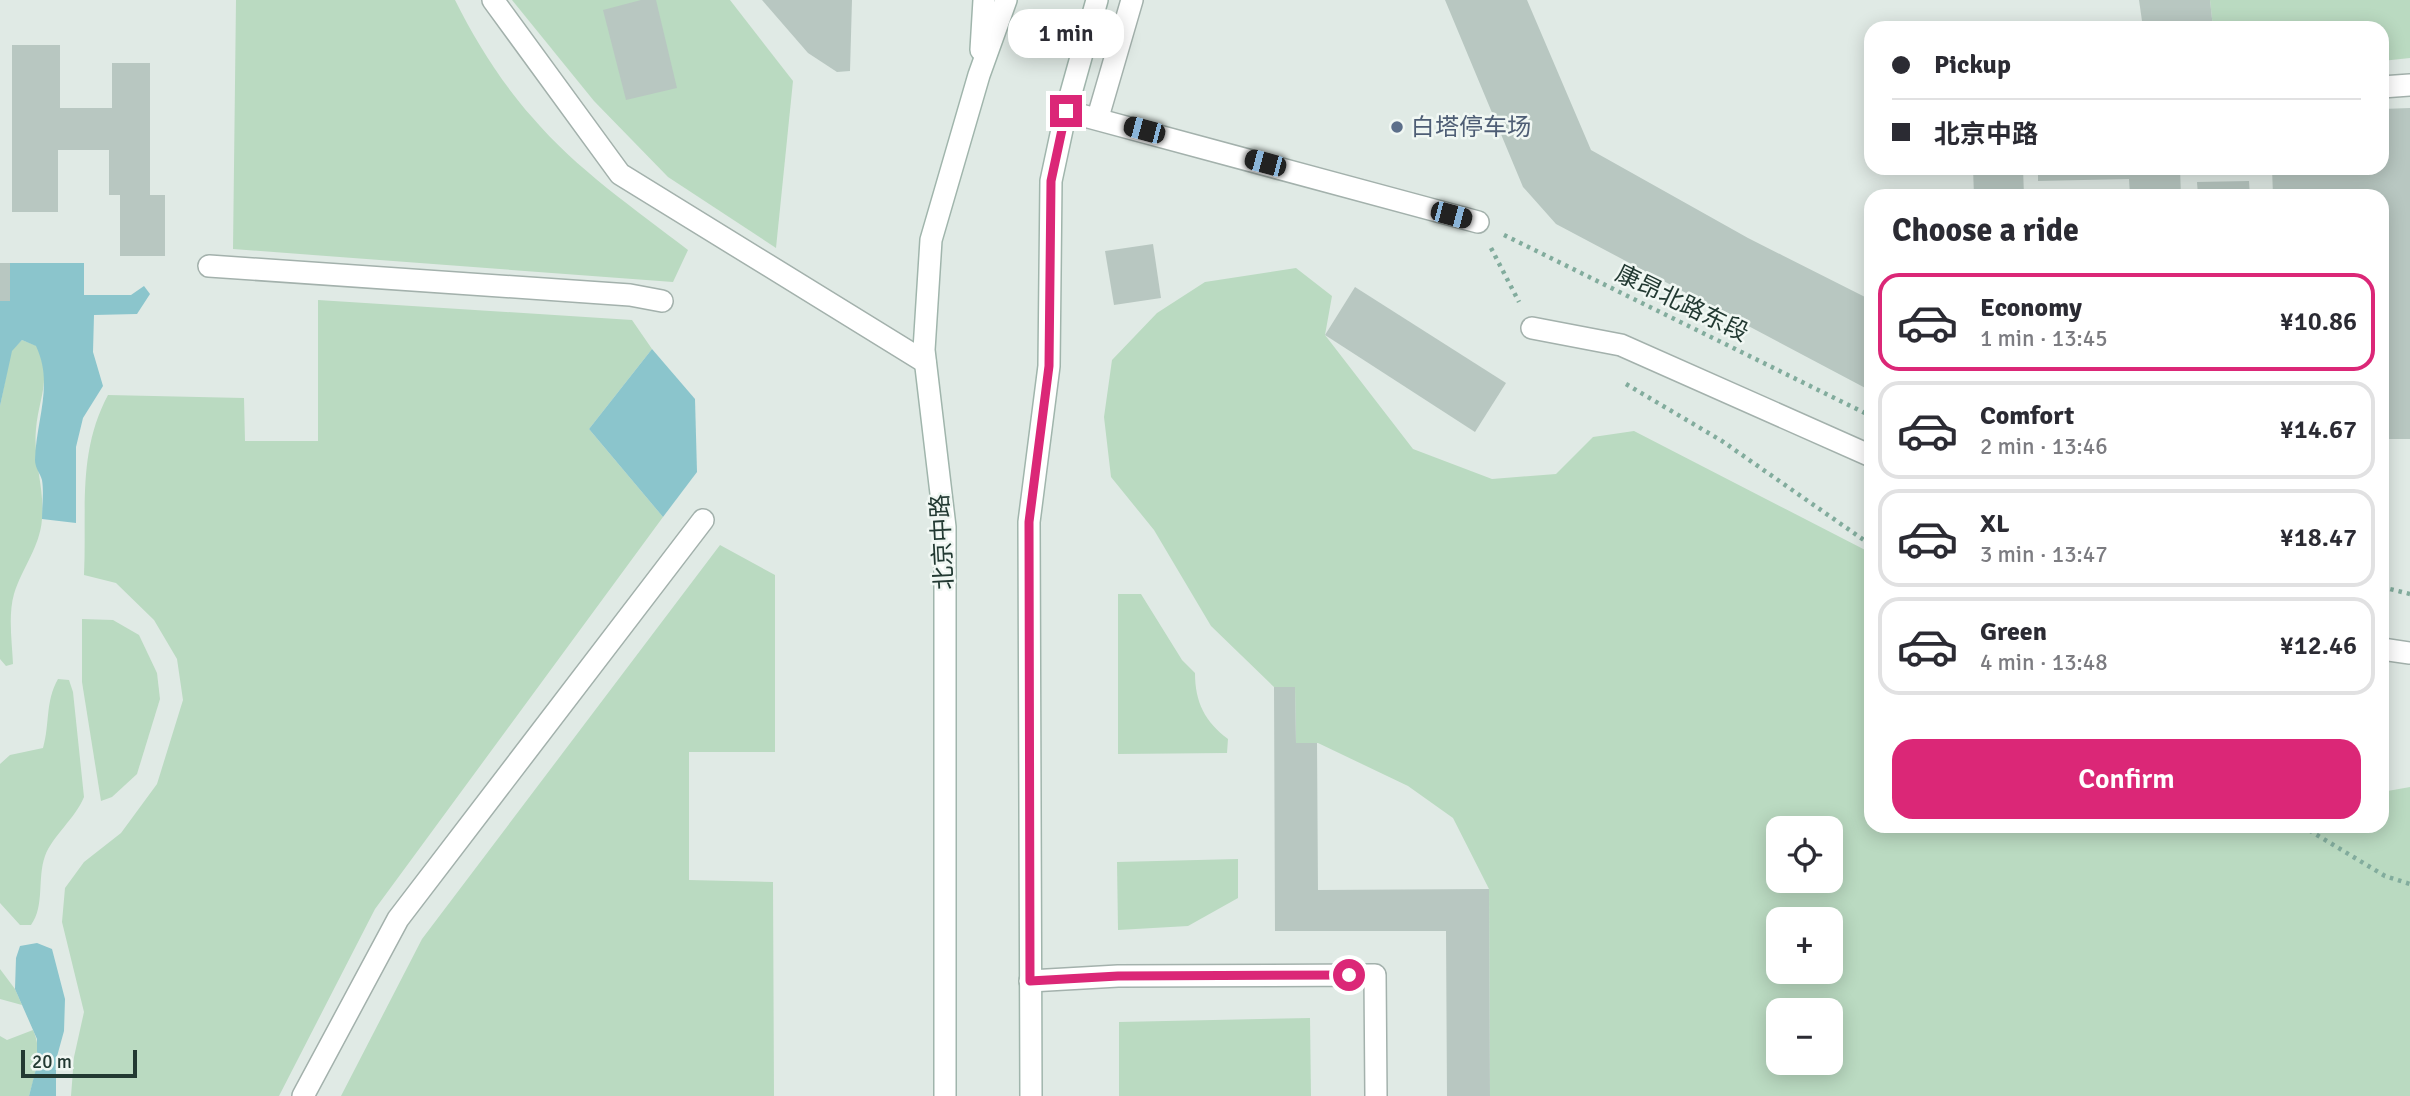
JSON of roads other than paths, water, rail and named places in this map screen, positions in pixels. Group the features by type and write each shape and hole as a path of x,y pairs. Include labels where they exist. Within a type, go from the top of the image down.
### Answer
{"main road":[{"path":"493,0 620,174 925,362"},
{"path":"979,75 984,0"},
{"name":"北京中路","path":"946,1096 945,527 923,350 931,240 979,75 1006,0"},
{"path":"1031,1096 1029,522 1049,366 1051,181 1066,111 1097,0"},
{"path":"1098,117 1132,0"},
{"path":"2389,86 2410,85"},
{"path":"1066,111 1098,117 1478,222"},
{"path":"209,266 630,295 662,302"},
{"path":"1532,328 1622,345 1864,453"},
{"path":"303,1096 398,919 703,520"},
{"path":"2389,650 2410,653"},
{"path":"1030,981 1118,976 1375,975 1376,1096"}],"water":[{"path":"10,263 84,263 84,295 131,295 144,286 150,294 137,314 94,315 93,352 103,386 83,418 76,447 76,523 42,519 43,485 35,460 44,374 36,346 22,340 12,351 0,406 0,301 10,301"},
{"path":"652,349 695,399 697,472 663,517 589,429"},
{"path":"37,943 52,949 65,999 64,1031 56,1060 56,1096 29,1096 37,1065 37,1039 15,989 16,958 20,946"}],"place":[{"name":"白塔停车场","path":"1397,127"}]}
